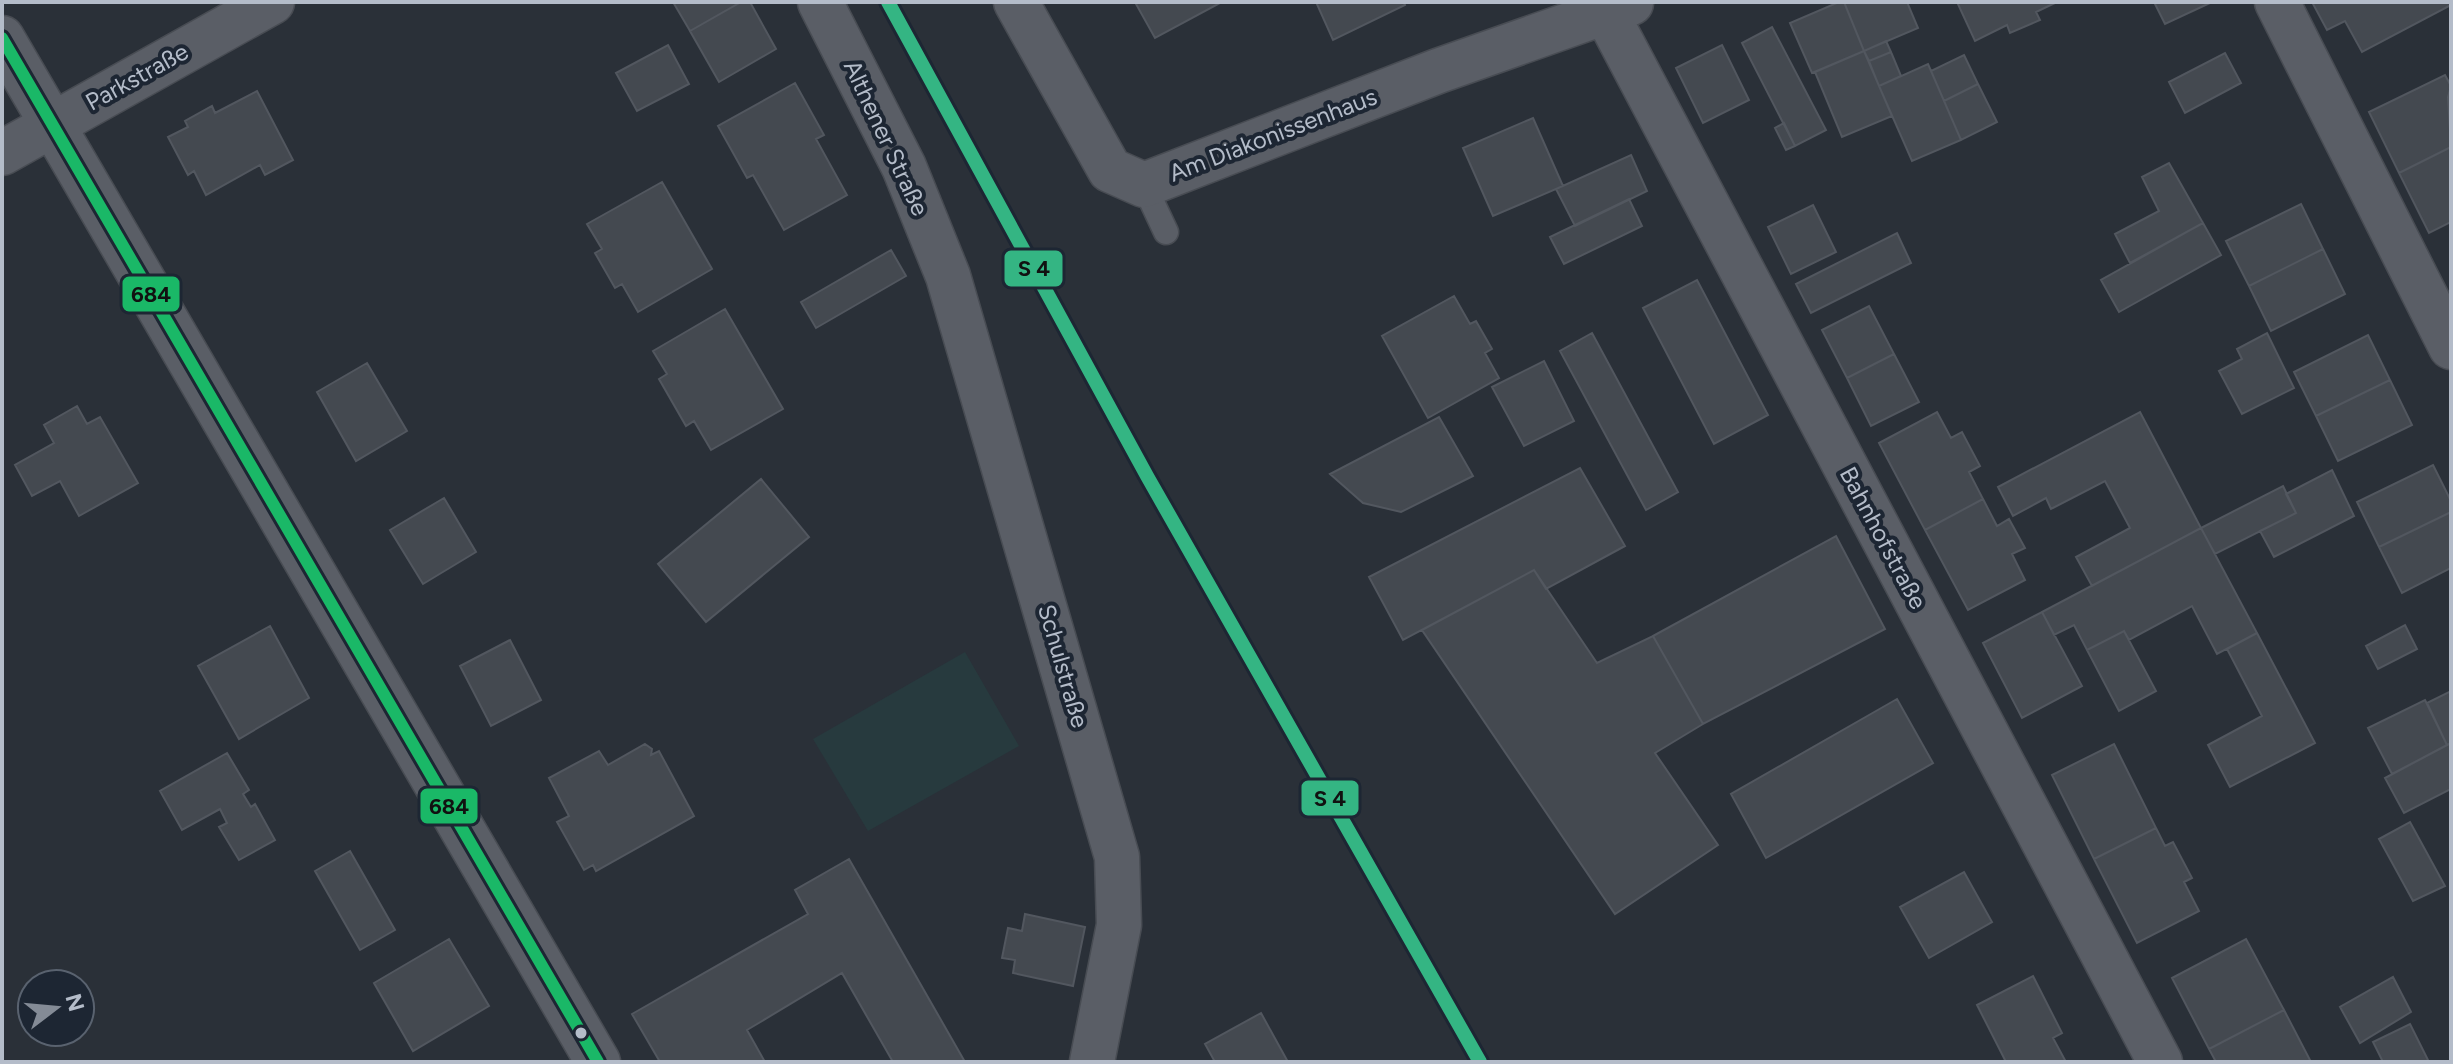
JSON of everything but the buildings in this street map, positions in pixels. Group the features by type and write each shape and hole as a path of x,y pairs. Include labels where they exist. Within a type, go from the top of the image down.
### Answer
{"street":[{"name":"Parkstraße","path":"2,153 272,2"},
{"name":"Althener Straße","path":"820,2 904,167 948,276"},
{"name":"Am Diakonissenhaus","path":"1016,2 1110,170 1144,185 1438,71 1621,8"},
{"path":"2277,2 2451,347"},
{"name":"Bahnhofstraße","path":"1621,8 2160,1062"},
{"path":"2,38 598,1062"},
{"name":"Schulstraße","path":"948,276 1117,857 1119,925 1092,1062"}],"lane":[{"path":"1144,185 1166,232"}],"green space":[{"path":"965,652 1019,746 868,831 813,739"}],"transit line":[{"path":"888,2 1147,476 1480,1062"},
{"name":"684","path":"2,38 598,1062"}]}
